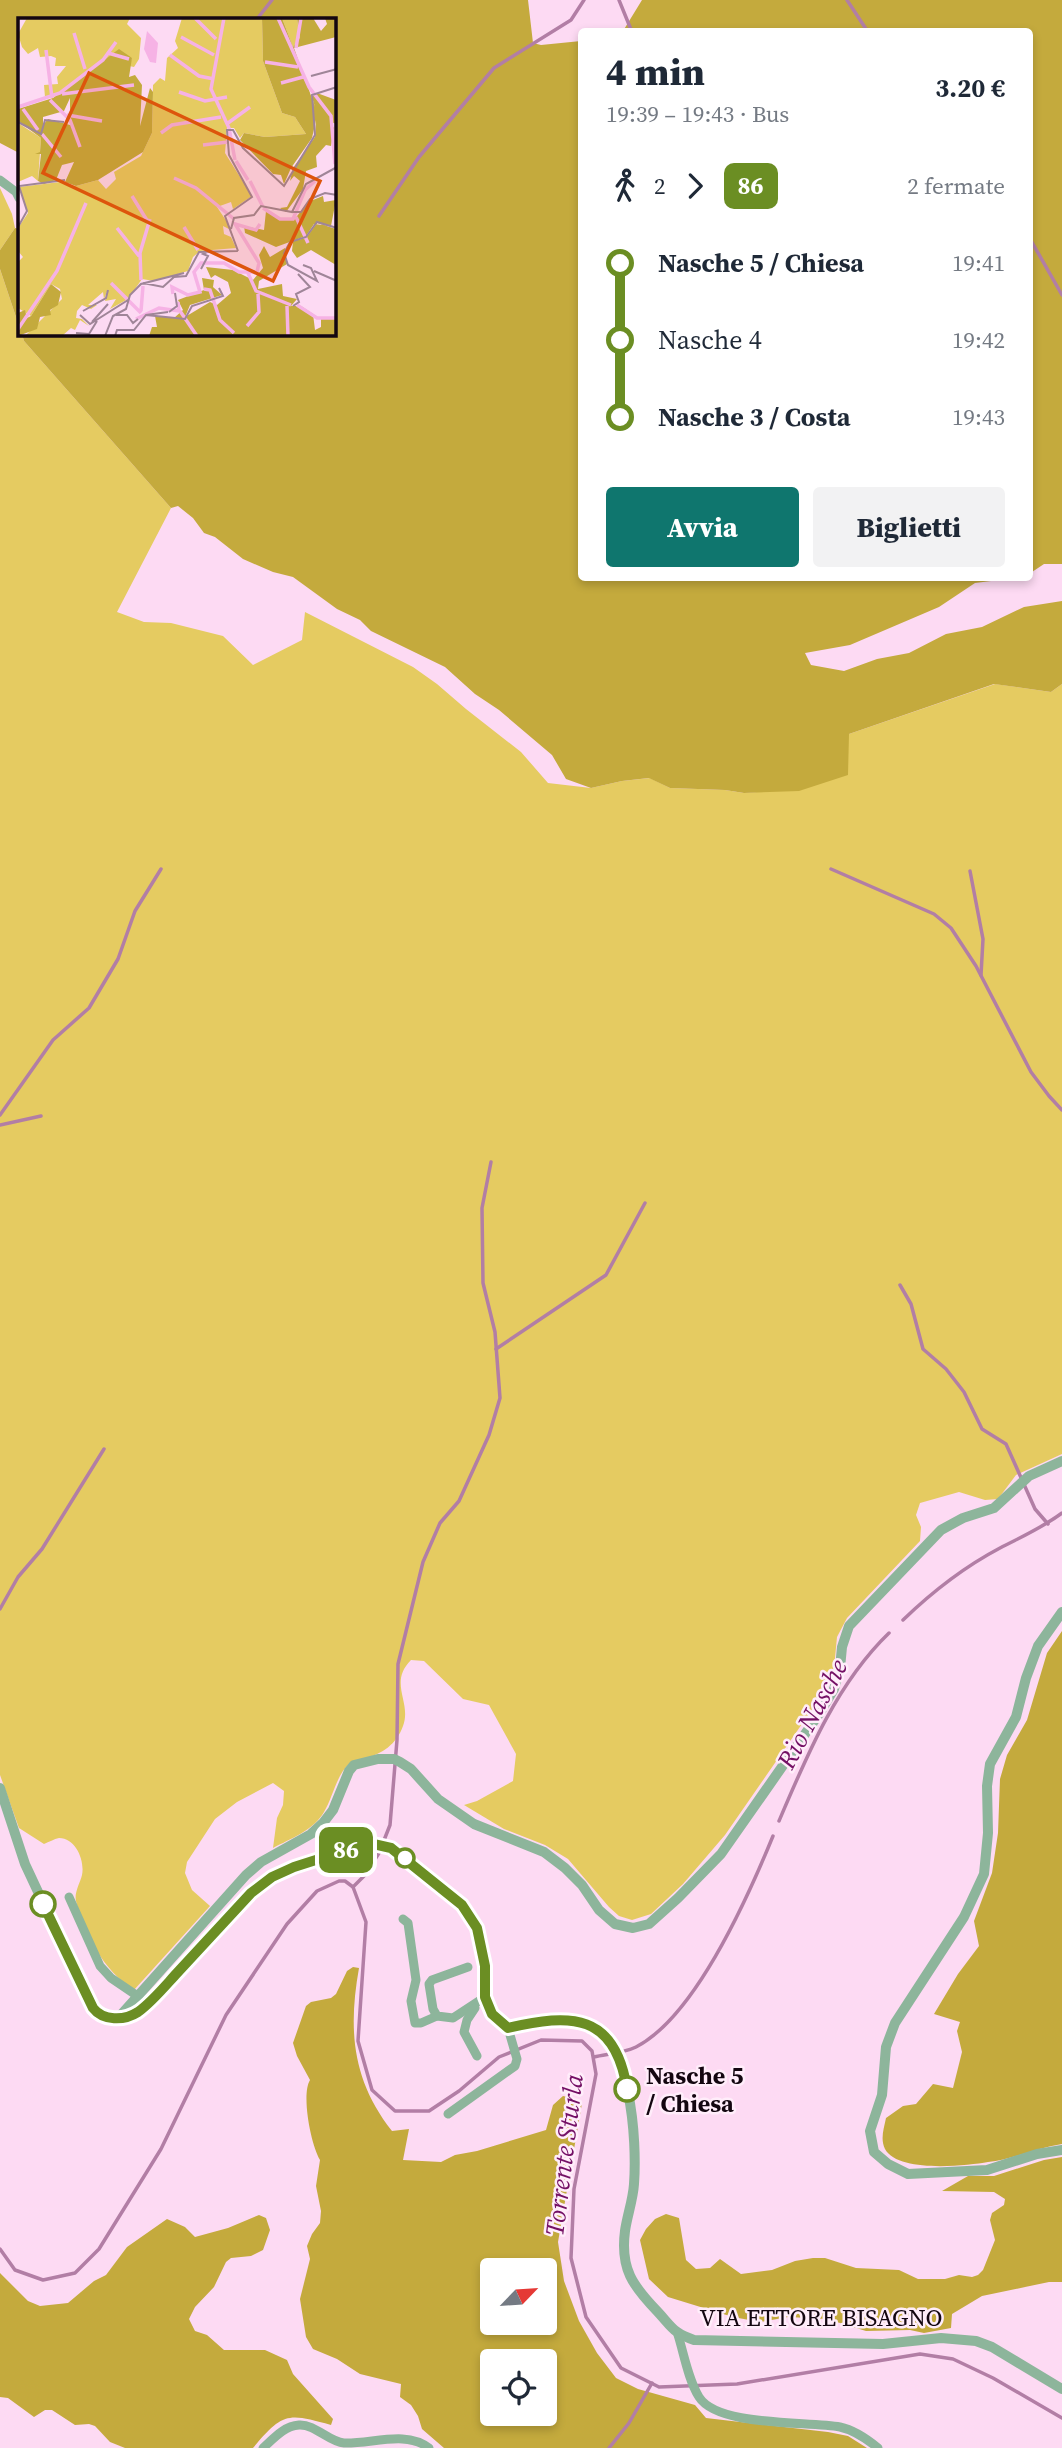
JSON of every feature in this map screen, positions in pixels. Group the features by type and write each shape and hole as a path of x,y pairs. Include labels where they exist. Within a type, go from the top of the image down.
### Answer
{"street":[{"path":"0,180 18,196"},
{"path":"119,2017 246,1875 269,1857 311,1834 323,1823 333,1810 349,1770 368,1760 394,1759 406,1765 439,1799 474,1824 544,1852 582,1885 599,1910 615,1924 633,1928 649,1924 721,1854 820,1714 834,1689 849,1626 941,1530 963,1518 994,1508 1029,1476 1062,1461"},
{"path":"1062,1612 1038,1646 1016,1717 990,1764 984,1874 964,1917 895,2023 886,2047 882,2095 870,2131 874,2152 888,2164 908,2174 987,2170 1037,2154 1062,2150"},
{"path":"0,1788 25,1864 88,1999 98,2014 109,2018 138,2012 251,1893 262,1885 294,1867 373,1843 391,1848 462,1905 477,1928 485,1966 481,2000 467,2020 464,2032 477,2056"},
{"path":"69,1897 100,1966 111,1978 139,1997"},
{"path":"403,1919 408,1923 416,1980 411,2001 415,2023 437,2016 453,2018 481,2000"},
{"path":"437,2016 429,1984 432,1980 468,1967"},
{"path":"448,2114 515,2066 517,2059 509,2032 481,2000"},
{"name":"VIA ETTORE BISAGNO","path":"509,2032 545,2019 583,2021 602,2034 616,2053 625,2076 634,2150 635,2186 625,2232 624,2251 629,2278 639,2293 678,2335 694,2340 883,2344 941,2337 976,2341 992,2347 1062,2389"},
{"path":"678,2335 699,2398 711,2409 768,2423 841,2428 867,2439 878,2448"},
{"path":"263,2448 286,2428 303,2425 340,2443 370,2443 408,2437 429,2448"}],"shaded area":[{"path":"0,0 528,0 533,43 541,45 578,41 578,581 991,581 975,583 939,607 850,645 805,653 811,665 844,671 877,659 909,653 946,634 982,627 1024,607 1062,601 1062,684 1051,692 994,684 849,734 848,775 799,791 744,793 670,788 649,778 591,788 566,779 552,755 445,667 371,631 360,620 337,609 293,577 243,559 215,537 204,533 193,518 178,506 171,508 24,341 23,336 336,336 336,18 18,18 18,152 0,143"},
{"path":"642,0 1062,0 1062,564 1044,564 1033,571 1033,28 625,28"},
{"path":"0,188 12,214 15,228 0,250"},
{"path":"15,228 18,229 18,323 0,269 0,250"},
{"path":"0,269 18,323 18,336 23,336 24,341 171,508 117,612 144,622 171,623 223,636 253,665 302,640 305,612 413,667 521,752 548,783 591,788 650,778 670,788 744,793 770,791 849,734 995,684 1051,692 1062,684 1062,1454 1016,1475 998,1499 985,1500 959,1492 920,1503 916,1515 921,1527 920,1541 847,1618 837,1637 834,1668 820,1698 725,1835 683,1884 651,1914 632,1920 619,1916 568,1859 545,1845 504,1829 464,1805 477,1801 513,1781 516,1754 489,1705 463,1699 424,1661 411,1660 401,1677 405,1717 397,1738 383,1751 349,1764 341,1774 324,1812 308,1829 273,1848 284,1791 273,1783 237,1802 215,1819 187,1862 185,1873 192,1890 210,1906 134,1990 113,1973 84,1926 76,1898 83,1869 75,1846 59,1838 44,1844 19,1828 0,1775"},
{"path":"1062,1631 1062,2144 978,2164 933,2166 903,2162 892,2157 885,2149 883,2137 886,2118 903,2106 916,2104 933,2084 953,2088 962,2052 957,2031 960,2022 934,2014 979,1946 974,1921 992,1873 998,1833 1000,1779 1007,1755 1027,1720 1047,1653"},
{"path":"353,1967 359,1968 354,2012 356,2054 368,2093 392,2131 409,2129 403,2160 441,2162 455,2155 546,2130 553,2105 563,2096 582,2103 558,2242 564,2281 579,2321 597,2353 616,2378 638,2389 695,2405 706,2418 828,2432 848,2436 867,2448 444,2448 422,2429 411,2405 400,2397 401,2384 360,2374 337,2359 313,2349 306,2337 300,2299 310,2259 307,2246 320,2223 321,2211 316,2186 320,2160 308,2120 307,2087 310,2080 293,2043 306,2006 336,1994 347,1971"},
{"path":"1062,2157 1062,2282 1049,2282 982,2296 952,2314 951,2328 924,2333 910,2330 866,2331 827,2319 788,2317 760,2322 733,2317 668,2297 649,2279 640,2240 655,2219 666,2214 679,2218 686,2260 696,2269 710,2268 720,2259 741,2274 772,2270 795,2261 825,2258 856,2268 899,2270 918,2279 945,2279 959,2275 972,2277 983,2270 995,2240 990,2220 992,2213 1004,2205 1005,2199 994,2192 942,2191 968,2176 994,2176"},
{"path":"259,2215 266,2218 270,2230 263,2250 251,2256 231,2258 226,2262 214,2287 195,2307 189,2319 195,2331 207,2335 224,2350 265,2350 287,2360 293,2374 333,2419 331,2425 305,2418 287,2418 272,2428 253,2448 125,2448 110,2442 95,2426 75,2425 52,2410 45,2410 34,2417 8,2398 0,2397 0,2273 28,2301 40,2306 68,2303 94,2281 106,2275 127,2247 167,2219 185,2227 195,2237 228,2228"}],"waterway":[{"path":"258,18 272,0"},
{"path":"379,216 419,157 494,68 571,20 584,0"},
{"path":"619,0 630,28"},
{"path":"847,0 865,28"},
{"path":"1033,244 1062,295"},
{"path":"0,1115 53,1040 89,1008 118,959 135,911 161,869"},
{"path":"831,869 934,914 951,928 976,966 1031,1072 1062,1110"},
{"path":"970,871 983,939 981,975"},
{"path":"0,1125 41,1116"},
{"path":"353,1887 365,1875 379,1853 390,1825 397,1740 398,1664 423,1562 440,1523 459,1501 489,1435 500,1398 495,1332 483,1283 482,1208 491,1162"},
{"path":"496,1349 606,1275 645,1203"},
{"path":"900,1285 911,1304 923,1349 946,1369 964,1392 982,1429 1006,1444 1035,1509 1048,1524"},
{"path":"0,1609 18,1577 42,1549 104,1449"},
{"name":"Rio Nasche","path":"903,1620 961,1572 1062,1513"},
{"name":"Rio Nasche","path":"779,1821 812,1746 839,1697 870,1653 889,1633"},
{"name":"Rio Nasche","path":"594,2057 636,2047 658,2032 679,2010 718,1953 773,1836"},
{"name":"Torrente Sturla","path":"0,2249 15,2270 43,2280 75,2273 99,2249 161,2149 226,2015 287,1924 317,1891 345,1881 353,1887 366,1922 358,2041 372,2090 395,2111 429,2111 459,2091 499,2057 541,2040 582,2041 592,2051 596,2074 574,2189 571,2258 586,2317 621,2368 659,2387 737,2384 920,2354 953,2359 993,2378 1062,2418"},
{"path":"609,2448 629,2423 652,2383"}],"bus line":[{"name":"86","path":"43,1904 93,2008 98,2014 109,2018 128,2016 138,2012 155,1996 251,1893 272,1877 364,1844 380,1844 402,1856 462,1905 477,1928 485,1966 485,1997 492,2014 508,2028 545,2019 583,2021 602,2034 614,2048 627,2089"}],"place":[{"name":"Nasche 5 / Chiesa","path":"627,2089"}]}
